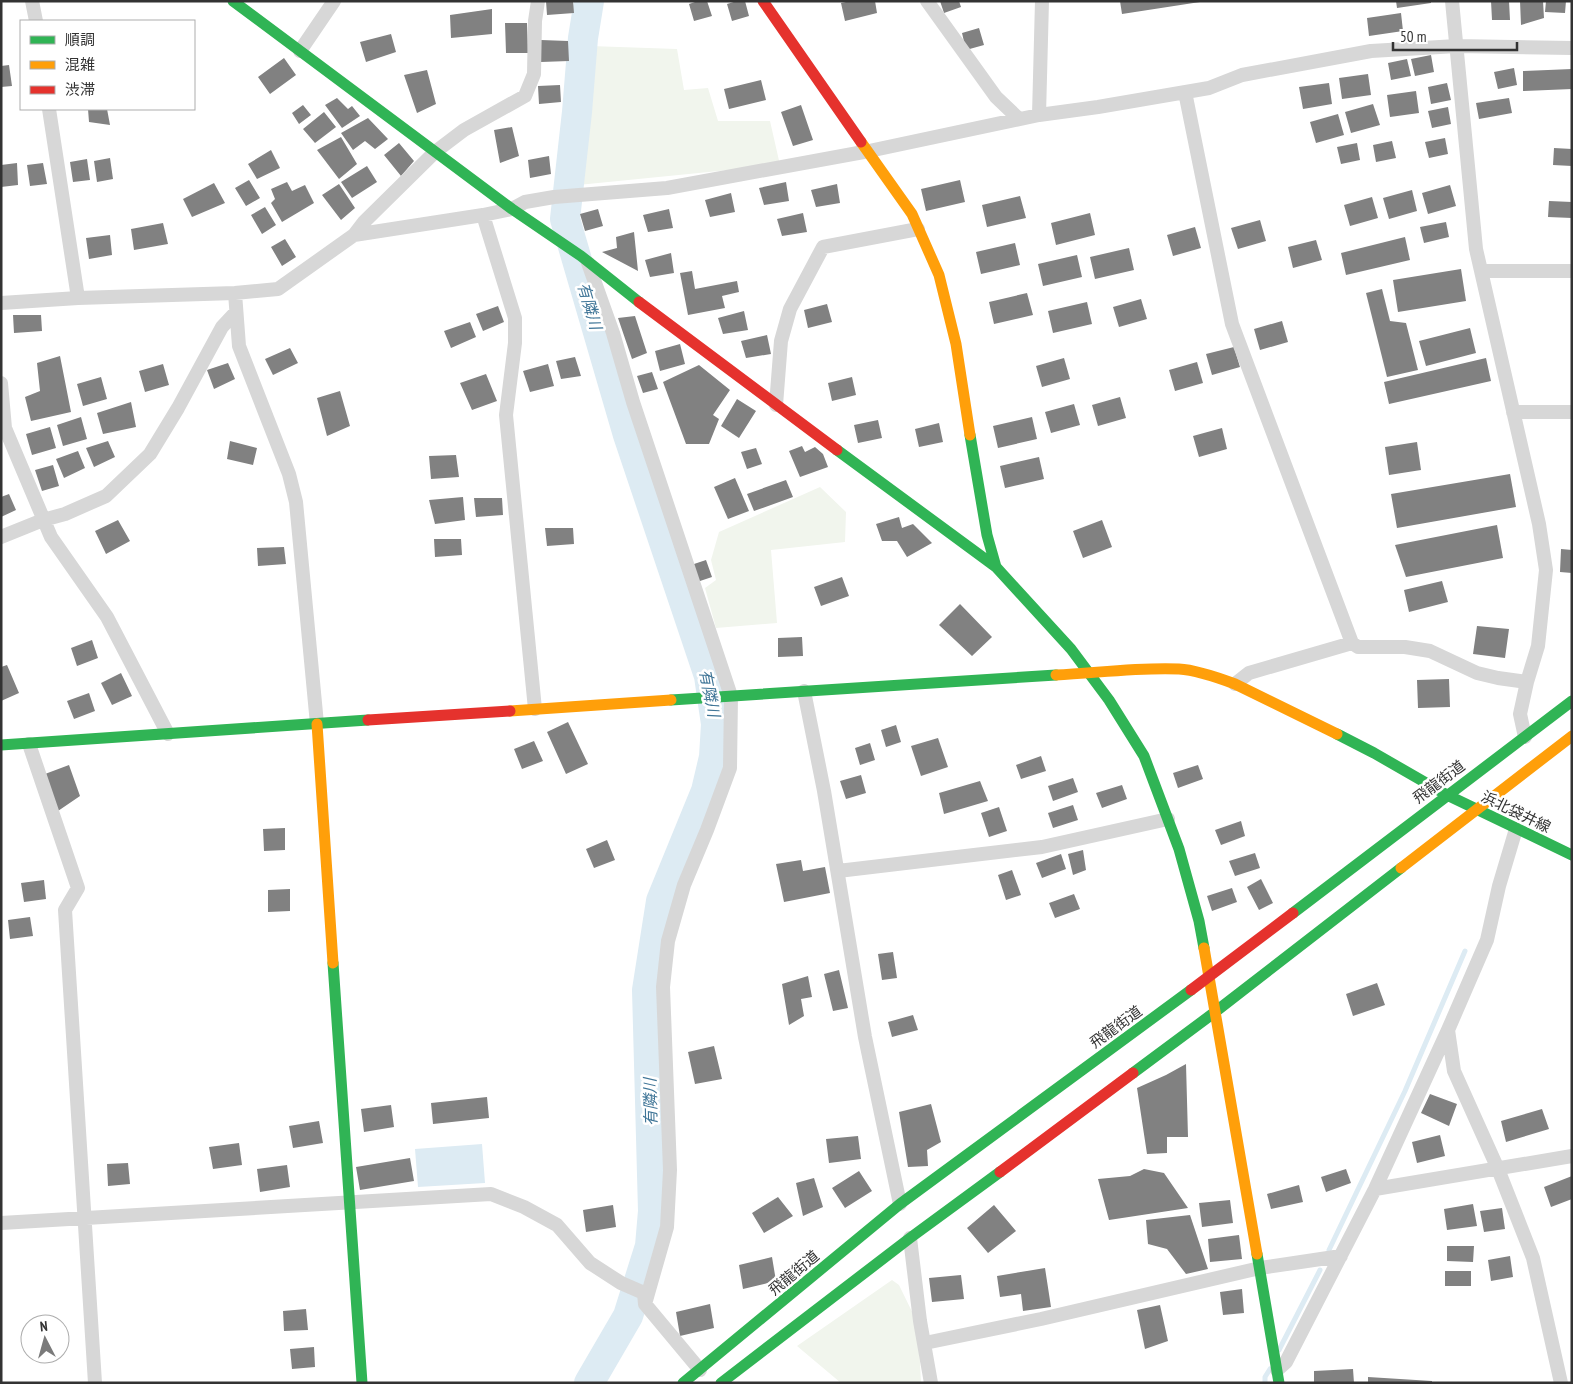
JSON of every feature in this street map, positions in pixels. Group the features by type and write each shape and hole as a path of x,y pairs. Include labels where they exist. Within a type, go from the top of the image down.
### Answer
{"main road":[{"path":"233,1 434,152 560,242 776,405 996,567 1070,649 1089,673 1109,700 1144,756 1168,819 1192,893 1209,977 1278,1377"},
{"path":"763,1 912,214 939,275 956,344 981,503 996,567"},
{"name":"浜北袋井線","path":"1,745 535,708 1089,673 1181,669 1235,684 1374,753 1447,795 1572,855"},
{"name":"飛龍街道","path":"683,1383 900,1204 1209,977 1572,701"},
{"path":"317,724 362,1383"},
{"path":"721,1383 910,1238 1215,1012 1572,736"}],"street":[{"path":"32,1 36,20"},
{"path":"300,51 334,1"},
{"path":"1,303 78,298 235,294 278,290 354,235 364,222 434,152 464,130 525,96 534,74 535,21 538,1"},
{"path":"927,1 996,96 1019,119"},
{"path":"1039,115 1042,1"},
{"path":"1452,1 1476,249 1539,524 1546,570 1538,646 1520,714 1525,737"},
{"path":"354,235 483,215 512,209 525,202 554,197 667,188 869,151 1039,115 1209,88 1242,75 1371,51 1457,46 1572,48"},
{"path":"1185,92 1232,324 1352,642 1358,647 1405,647 1430,651 1477,672 1498,678 1527,682"},
{"path":"49,110 78,298"},
{"path":"483,215 515,318 515,343 506,415 535,708"},
{"path":"776,405 781,341 790,309 823,247 918,228"},
{"path":"584,260 613,333 633,402 728,696 730,768 684,885 668,941 663,987 670,1170 667,1227 644,1298"},
{"path":"1481,271 1572,271"},
{"path":"235,294 239,346 289,474 296,502 317,724"},
{"path":"1,537 43,520 65,514 106,496 150,454 178,408 222,327 236,312"},
{"path":"1,383 5,428 51,538 107,617 168,734"},
{"path":"1513,412 1572,412"},
{"path":"1235,684 1249,673 1352,642"},
{"path":"804,691 824,791 865,1037 900,1204"},
{"path":"29,744 78,888 65,910 95,1383"},
{"path":"838,871 1042,847 1168,819"},
{"path":"1278,1377 1375,1189 1448,1030 1487,940 1499,886 1516,829"},
{"path":"1448,1030 1454,1071 1498,1169 1533,1258 1560,1383"},
{"path":"1375,1189 1572,1156"},
{"path":"1,1223 491,1194 518,1204 557,1225 590,1263 644,1298 700,1370"},
{"path":"910,1238 920,1321 931,1383"},
{"path":"925,1343 1041,1319 1260,1268 1341,1256"}],"shaded area":[{"path":"590,46 677,49 684,90 708,88 718,121 770,121 780,165 578,185"},
{"path":"820,487 846,512 845,542 771,550 777,623 716,628 705,588 716,580 711,560 719,532"},
{"path":"482,1144 485,1183 418,1187 415,1149"},
{"path":"892,1280 899,1285 918,1324 921,1383 841,1383 797,1346"}],"building":[{"path":"546,1 573,1 574,13 547,15"},
{"path":"707,1 712,16 694,21 689,4"},
{"path":"745,1 749,16 732,21 727,4"},
{"path":"875,1 877,13 845,21 841,3"},
{"path":"940,1 959,1 961,7 944,13"},
{"path":"1120,1 1200,1 1200,2 1122,14"},
{"path":"1396,1 1431,1 1431,3 1397,8"},
{"path":"1491,1 1509,1 1510,20 1492,20"},
{"path":"1520,1 1543,1 1544,18 1521,25"},
{"path":"1546,1 1566,1 1565,13 1545,12"},
{"path":"492,9 492,34 451,38 450,15"},
{"path":"1401,13 1403,31 1369,36 1367,18"},
{"path":"505,23 527,23 528,53 506,53"},
{"path":"979,28 984,45 966,50 962,33"},
{"path":"391,34 396,52 366,62 360,42"},
{"path":"541,40 568,41 569,61 541,62"},
{"path":"1431,55 1434,72 1415,76 1411,59"},
{"path":"284,58 296,75 270,94 258,77"},
{"path":"1407,59 1411,76 1391,80 1388,63"},
{"path":"9,65 12,86 1,87 1,66"},
{"path":"1514,68 1517,85 1498,89 1494,72"},
{"path":"1572,69 1572,89 1523,91 1523,71"},
{"path":"427,70 436,104 417,113 404,75"},
{"path":"1368,74 1371,95 1342,99 1339,78"},
{"path":"761,80 766,100 729,109 724,89"},
{"path":"1329,83 1332,104 1303,109 1299,87"},
{"path":"1447,83 1451,100 1431,104 1428,87"},
{"path":"560,85 561,102 539,104 538,86"},
{"path":"1416,91 1419,113 1390,117 1387,95"},
{"path":"337,98 348,109 352,106 360,116 342,128 325,105"},
{"path":"1509,98 1512,113 1479,119 1476,103"},
{"path":"1373,104 1380,125 1351,133 1345,112"},
{"path":"303,105 311,115 299,124 292,113"},
{"path":"801,105 813,140 793,146 781,112"},
{"path":"1448,107 1451,124 1432,128 1428,111"},
{"path":"88,110 107,110 110,125 89,122"},
{"path":"324,112 336,127 315,143 303,129"},
{"path":"1338,114 1344,135 1316,143 1310,122"},
{"path":"368,118 388,139 375,149 365,141 353,150 341,133"},
{"path":"512,127 519,156 500,163 494,130"},
{"path":"341,137 357,164 339,179 317,150"},
{"path":"1445,138 1448,154 1429,158 1425,142"},
{"path":"1392,141 1396,158 1376,162 1373,145"},
{"path":"399,143 414,161 401,176 384,155"},
{"path":"1357,143 1360,160 1341,164 1337,147"},
{"path":"1554,148 1572,149 1572,166 1553,165"},
{"path":"271,150 280,168 257,179 248,164"},
{"path":"549,156 551,174 530,178 528,160"},
{"path":"110,158 113,179 97,182 94,161"},
{"path":"87,159 90,180 73,182 70,162"},
{"path":"17,163 18,185 1,187 1,165"},
{"path":"43,163 47,184 30,186 27,165"},
{"path":"367,166 377,182 352,198 341,182"},
{"path":"249,180 260,198 246,206 235,188"},
{"path":"960,180 965,202 926,211 921,189"},
{"path":"287,182 292,191 305,185 314,203 282,222 271,203 275,199 271,189"},
{"path":"786,182 789,201 764,205 759,188"},
{"path":"214,183 225,203 192,217 183,199"},
{"path":"339,184 355,208 341,220 322,195"},
{"path":"837,184 840,203 816,207 811,190"},
{"path":"1450,185 1456,206 1428,214 1422,193"},
{"path":"1412,190 1417,211 1389,219 1383,198"},
{"path":"731,193 735,212 710,217 705,200"},
{"path":"1020,196 1026,218 987,227 982,205"},
{"path":"1372,197 1378,218 1350,226 1344,205"},
{"path":"1549,201 1572,202 1572,218 1548,217"},
{"path":"265,207 276,225 262,234 251,215"},
{"path":"598,209 603,226 585,231 580,214"},
{"path":"669,209 673,228 648,232 643,215"},
{"path":"803,213 807,232 782,236 777,219"},
{"path":"1090,213 1095,235 1056,245 1051,223"},
{"path":"1260,220 1266,241 1238,249 1231,228"},
{"path":"1446,222 1449,237 1424,243 1420,227"},
{"path":"163,223 168,244 134,250 131,229"},
{"path":"1195,227 1201,248 1173,256 1167,235"},
{"path":"634,232 638,271 602,252 617,248 616,237"},
{"path":"110,235 112,255 89,259 86,238"},
{"path":"1405,237 1410,260 1346,275 1341,253"},
{"path":"285,239 296,257 282,266 271,247"},
{"path":"1316,240 1322,260 1293,268 1288,247"},
{"path":"1015,243 1020,265 981,274 976,252"},
{"path":"1129,248 1134,270 1095,279 1090,257"},
{"path":"671,253 674,273 650,277 645,260"},
{"path":"1077,255 1082,277 1043,286 1038,264"},
{"path":"1461,269 1466,301 1398,312 1393,280"},
{"path":"692,271 695,289 737,281 739,292 722,296 725,308 688,315 680,273"},
{"path":"1382,289 1390,321 1406,323 1418,370 1387,377 1366,293"},
{"path":"1027,293 1033,315 994,324 989,302"},
{"path":"1141,299 1147,319 1119,327 1113,307"},
{"path":"1087,302 1092,324 1053,333 1048,311"},
{"path":"827,304 832,322 808,328 804,310"},
{"path":"498,306 504,322 483,331 476,314"},
{"path":"744,311 748,330 723,334 718,318"},
{"path":"13,315 41,315 42,331 14,333"},
{"path":"635,316 647,353 632,359 618,318"},
{"path":"1282,321 1288,342 1260,350 1254,329"},
{"path":"470,322 476,337 451,348 444,331"},
{"path":"1470,328 1476,353 1426,366 1419,341"},
{"path":"767,335 771,354 746,358 741,341"},
{"path":"680,344 685,364 660,371 655,351"},
{"path":"1234,347 1240,367 1212,375 1206,354"},
{"path":"290,348 298,363 273,375 265,359"},
{"path":"60,356 71,412 31,421 25,397 40,391 37,363"},
{"path":"575,357 581,376 561,379 556,361"},
{"path":"1064,358 1070,379 1042,387 1036,366"},
{"path":"1486,358 1491,381 1389,404 1384,382"},
{"path":"1197,362 1203,383 1175,391 1169,370"},
{"path":"228,363 235,379 214,389 207,370"},
{"path":"163,364 169,385 145,392 139,371"},
{"path":"548,364 554,386 530,392 523,371"},
{"path":"699,365 730,390 713,415 719,419 709,444 686,444 663,382"},
{"path":"652,372 658,389 643,393 637,376"},
{"path":"486,374 497,401 472,410 460,383"},
{"path":"101,377 107,399 83,406 77,384"},
{"path":"852,377 856,395 832,401 828,383"},
{"path":"340,391 350,426 327,436 317,398"},
{"path":"1120,397 1126,418 1098,426 1092,405"},
{"path":"737,399 756,411 739,438 721,426"},
{"path":"131,402 136,427 103,434 97,413"},
{"path":"1074,404 1080,425 1051,433 1045,412"},
{"path":"81,417 87,439 63,446 57,425"},
{"path":"1032,417 1037,439 998,448 993,426"},
{"path":"878,420 882,438 858,443 854,425"},
{"path":"939,423 943,442 919,447 915,429"},
{"path":"50,427 56,448 32,455 26,434"},
{"path":"1222,428 1227,449 1199,457 1193,436"},
{"path":"108,441 115,457 94,467 86,448"},
{"path":"230,441 257,448 253,465 227,459"},
{"path":"1417,442 1421,470 1389,475 1385,447"},
{"path":"802,446 805,452 815,447 823,454 828,467 800,477 789,451"},
{"path":"756,448 762,464 747,469 741,452"},
{"path":"78,451 85,468 64,478 56,459"},
{"path":"456,455 459,477 431,479 429,456"},
{"path":"1039,457 1044,479 1005,488 1000,466"},
{"path":"53,465 59,486 42,491 35,470"},
{"path":"1510,474 1516,507 1397,528 1391,494"},
{"path":"735,478 749,511 728,519 714,487"},
{"path":"786,480 793,497 754,511 747,494"},
{"path":"9,494 16,510 1,517 1,497"},
{"path":"463,497 465,520 435,524 429,500"},
{"path":"474,498 502,498 503,515 476,517"},
{"path":"899,517 902,528 913,524 932,543 907,557 897,541 882,541 876,524"},
{"path":"118,520 130,541 106,554 95,531"},
{"path":"1102,520 1112,547 1083,558 1073,531"},
{"path":"1497,525 1503,558 1406,577 1395,545"},
{"path":"545,528 573,528 574,544 547,546"},
{"path":"434,539 461,539 462,555 435,557"},
{"path":"284,547 286,564 258,566 257,548"},
{"path":"1561,549 1572,550 1572,573 1560,572"},
{"path":"706,560 712,577 697,582 691,565"},
{"path":"842,577 849,596 821,606 814,587"},
{"path":"1442,581 1448,602 1409,612 1404,590"},
{"path":"960,604 992,637 972,656 939,625"},
{"path":"1477,626 1509,629 1505,658 1473,654"},
{"path":"802,637 803,656 778,657 778,638"},
{"path":"92,640 98,658 77,666 71,648"},
{"path":"7,665 19,693 1,701 1,667"},
{"path":"121,673 132,696 112,705 101,683"},
{"path":"1449,679 1450,707 1418,708 1417,680"},
{"path":"89,693 95,711 74,719 67,701"},
{"path":"568,722 588,764 566,774 547,732"},
{"path":"896,725 901,742 886,747 881,730"},
{"path":"938,738 948,767 921,776 911,746"},
{"path":"534,741 543,761 522,769 514,749"},
{"path":"870,743 875,760 860,765 855,748"},
{"path":"1041,756 1046,771 1021,779 1016,765"},
{"path":"69,765 80,796 58,811 45,774"},
{"path":"1198,765 1203,779 1178,788 1173,773"},
{"path":"861,775 866,793 846,799 840,781"},
{"path":"1073,778 1078,792 1053,801 1048,786"},
{"path":"980,781 988,801 944,814 939,793"},
{"path":"1122,785 1127,799 1102,808 1096,793"},
{"path":"1073,805 1078,820 1053,828 1048,813"},
{"path":"999,807 1007,831 989,837 981,813"},
{"path":"1241,821 1245,836 1221,845 1215,830"},
{"path":"285,828 285,850 264,851 263,829"},
{"path":"607,840 615,860 594,868 586,849"},
{"path":"1083,850 1086,870 1073,875 1068,854"},
{"path":"1255,853 1260,868 1235,876 1229,861"},
{"path":"1061,854 1066,869 1042,878 1036,863"},
{"path":"801,860 803,871 825,867 830,893 784,902 776,864"},
{"path":"1012,870 1021,895 1006,900 998,875"},
{"path":"1261,879 1273,903 1259,910 1247,887"},
{"path":"44,880 46,899 24,902 21,883"},
{"path":"1232,888 1237,902 1212,911 1207,896"},
{"path":"290,889 290,911 268,912 268,890"},
{"path":"1074,894 1080,909 1055,918 1049,903"},
{"path":"30,917 33,936 10,939 8,920"},
{"path":"893,952 897,978 882,980 878,954"},
{"path":"839,970 848,1008 833,1011 824,974"},
{"path":"808,976 812,997 801,999 804,1016 789,1025 782,984"},
{"path":"1377,983 1385,1005 1353,1016 1346,994"},
{"path":"913,1015 918,1030 892,1037 888,1022"},
{"path":"714,1046 722,1079 695,1084 688,1052"},
{"path":"1186,1064 1188,1137 1167,1137 1167,1153 1147,1154 1137,1088"},
{"path":"1430,1094 1457,1104 1449,1126 1421,1113"},
{"path":"487,1097 489,1118 433,1124 431,1103"},
{"path":"931,1104 941,1142 927,1150 928,1166 908,1167 899,1112"},
{"path":"391,1105 394,1127 364,1132 361,1109"},
{"path":"1542,1109 1549,1129 1506,1142 1501,1121"},
{"path":"319,1121 323,1143 293,1148 289,1126"},
{"path":"1440,1135 1445,1156 1417,1163 1412,1142"},
{"path":"858,1136 861,1159 829,1163 826,1139"},
{"path":"239,1143 242,1165 213,1169 209,1147"},
{"path":"410,1158 414,1181 360,1190 356,1167"},
{"path":"128,1163 130,1184 108,1186 107,1164"},
{"path":"287,1165 290,1187 260,1192 257,1169"},
{"path":"1144,1169 1164,1173 1188,1208 1109,1220 1098,1179 1130,1176"},
{"path":"1346,1169 1351,1183 1326,1192 1321,1177"},
{"path":"859,1171 872,1191 845,1208 832,1188"},
{"path":"1572,1176 1572,1199 1551,1207 1544,1187"},
{"path":"814,1178 823,1207 803,1216 796,1183"},
{"path":"1299,1185 1303,1202 1271,1209 1267,1194"},
{"path":"778,1197 793,1216 764,1233 752,1213"},
{"path":"1230,1200 1233,1223 1202,1227 1199,1203"},
{"path":"1473,1204 1477,1226 1447,1230 1444,1209"},
{"path":"613,1205 616,1227 586,1232 583,1210"},
{"path":"994,1205 1016,1231 988,1253 967,1228"},
{"path":"1502,1208 1505,1229 1484,1232 1480,1211"},
{"path":"1190,1215 1208,1269 1186,1274 1167,1249 1148,1244 1146,1220"},
{"path":"1239,1235 1242,1259 1210,1262 1208,1239"},
{"path":"1447,1246 1474,1246 1473,1262 1447,1261"},
{"path":"1510,1256 1513,1277 1491,1281 1488,1260"},
{"path":"772,1257 776,1281 743,1289 739,1265"},
{"path":"1045,1268 1051,1307 1023,1311 1021,1294 1000,1297 997,1276"},
{"path":"1445,1271 1471,1271 1471,1286 1445,1286"},
{"path":"961,1275 964,1299 932,1302 929,1278"},
{"path":"1242,1289 1244,1313 1223,1315 1220,1292"},
{"path":"710,1304 714,1328 680,1336 676,1312"},
{"path":"1160,1305 1168,1341 1145,1349 1137,1310"},
{"path":"306,1309 308,1330 284,1331 283,1311"},
{"path":"314,1347 315,1367 292,1369 290,1349"},
{"path":"1353,1369 1354,1383 1314,1383 1314,1371"},
{"path":"1368,1377 1432,1381 1432,1383 1368,1383"}],"waterway":[{"name":"有隣川","path":"589,1 583,38 565,219 628,435 709,676 716,724 714,757 706,791 661,901 647,990 653,1211 650,1246 628,1316 589,1383"},
{"path":"1329,1250 1405,1091 1465,951"},
{"path":"1279,1350 1320,1270"},
{"path":"1265,1383 1265,1377 1270,1369"}],"traffic: fast":[{"path":"233,1 512,209 581,256 639,302"},
{"path":"970,435 987,535 996,567 1071,649 1109,700 1144,756 1179,849 1199,921 1204,948"},
{"path":"837,450 996,567"},
{"path":"671,700 1056,675"},
{"path":"1293,913 1572,701"},
{"path":"1,745 368,720"},
{"path":"1337,734 1447,795"},
{"path":"1447,795 1572,855"},
{"path":"1133,1073 1401,868"},
{"path":"333,963 362,1383"},
{"path":"683,1383 900,1204 1191,990"},
{"path":"721,1383 910,1238 1000,1172"},
{"path":"1257,1254 1279,1383"}],"traffic: slow":[{"path":"861,142 912,214 939,275 956,344 970,435"},
{"path":"1056,675 1149,669 1193,671 1235,684 1337,734"},
{"path":"510,711 671,700"},
{"path":"317,724 333,963"},
{"path":"1401,868 1572,736"},
{"path":"1204,948 1257,1254"}],"traffic: jam":[{"path":"763,1 861,142"},
{"path":"639,302 837,450"},
{"path":"368,720 510,711"},
{"path":"1191,990 1293,913"},
{"path":"1000,1172 1133,1073"}]}
